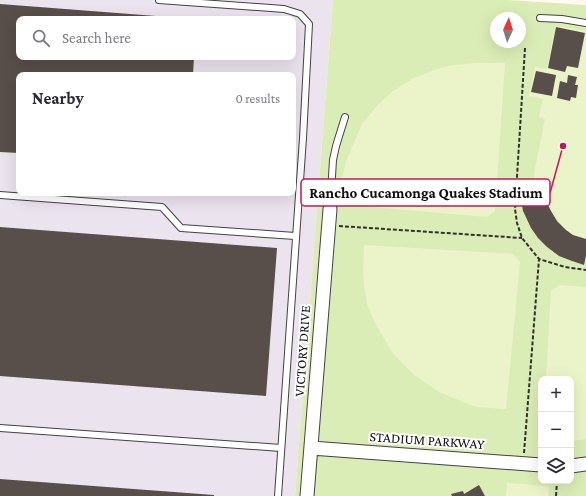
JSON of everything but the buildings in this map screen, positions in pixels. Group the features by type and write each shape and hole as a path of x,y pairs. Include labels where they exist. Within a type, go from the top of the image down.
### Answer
{"street":[{"name":"VICTORY DRIVE","path":"307,496 330,209"},
{"name":"STADIUM PARKWAY","path":"311,448 538,465"},
{"path":"574,466 586,464"}],"lane":[{"path":"159,0 284,9 300,14 309,24 305,108 278,496"},
{"path":"540,18 562,18 586,23"},
{"path":"330,209 333,160 345,117"},
{"path":"0,195 162,207 181,228 296,236"},
{"path":"0,428 281,448"}],"path":[{"path":"525,48 515,209 517,223 522,238 539,259 566,267 586,270"},
{"path":"328,225 522,238"},
{"path":"524,464 539,259"},
{"path":"556,496 557,484"}],"shaded area":[{"path":"0,0 333,0 295,496 0,496"}],"green space":[{"path":"333,0 508,0 586,5 586,496 295,496"},
{"path":"555,26 586,31 586,261 584,265 569,260 551,251 537,237 526,219 520,199 519,189 534,188 534,174 545,119 539,117 543,99 529,96 535,67 547,69"},
{"path":"505,63 495,211 487,217 338,204 341,181 347,159 362,124 378,105 393,91 412,79 434,70 453,65"},
{"path":"364,245 513,254 520,262 506,409 476,407 441,393 414,375 392,352 375,323 367,304 363,276"},
{"path":"559,285 586,287 586,439 574,441 574,376 546,376 551,291"},
{"path":"507,483 549,486 548,496 506,496"}],"place":[{"name":"Rancho Cucamonga Quakes Stadium","path":"563,146"}]}
